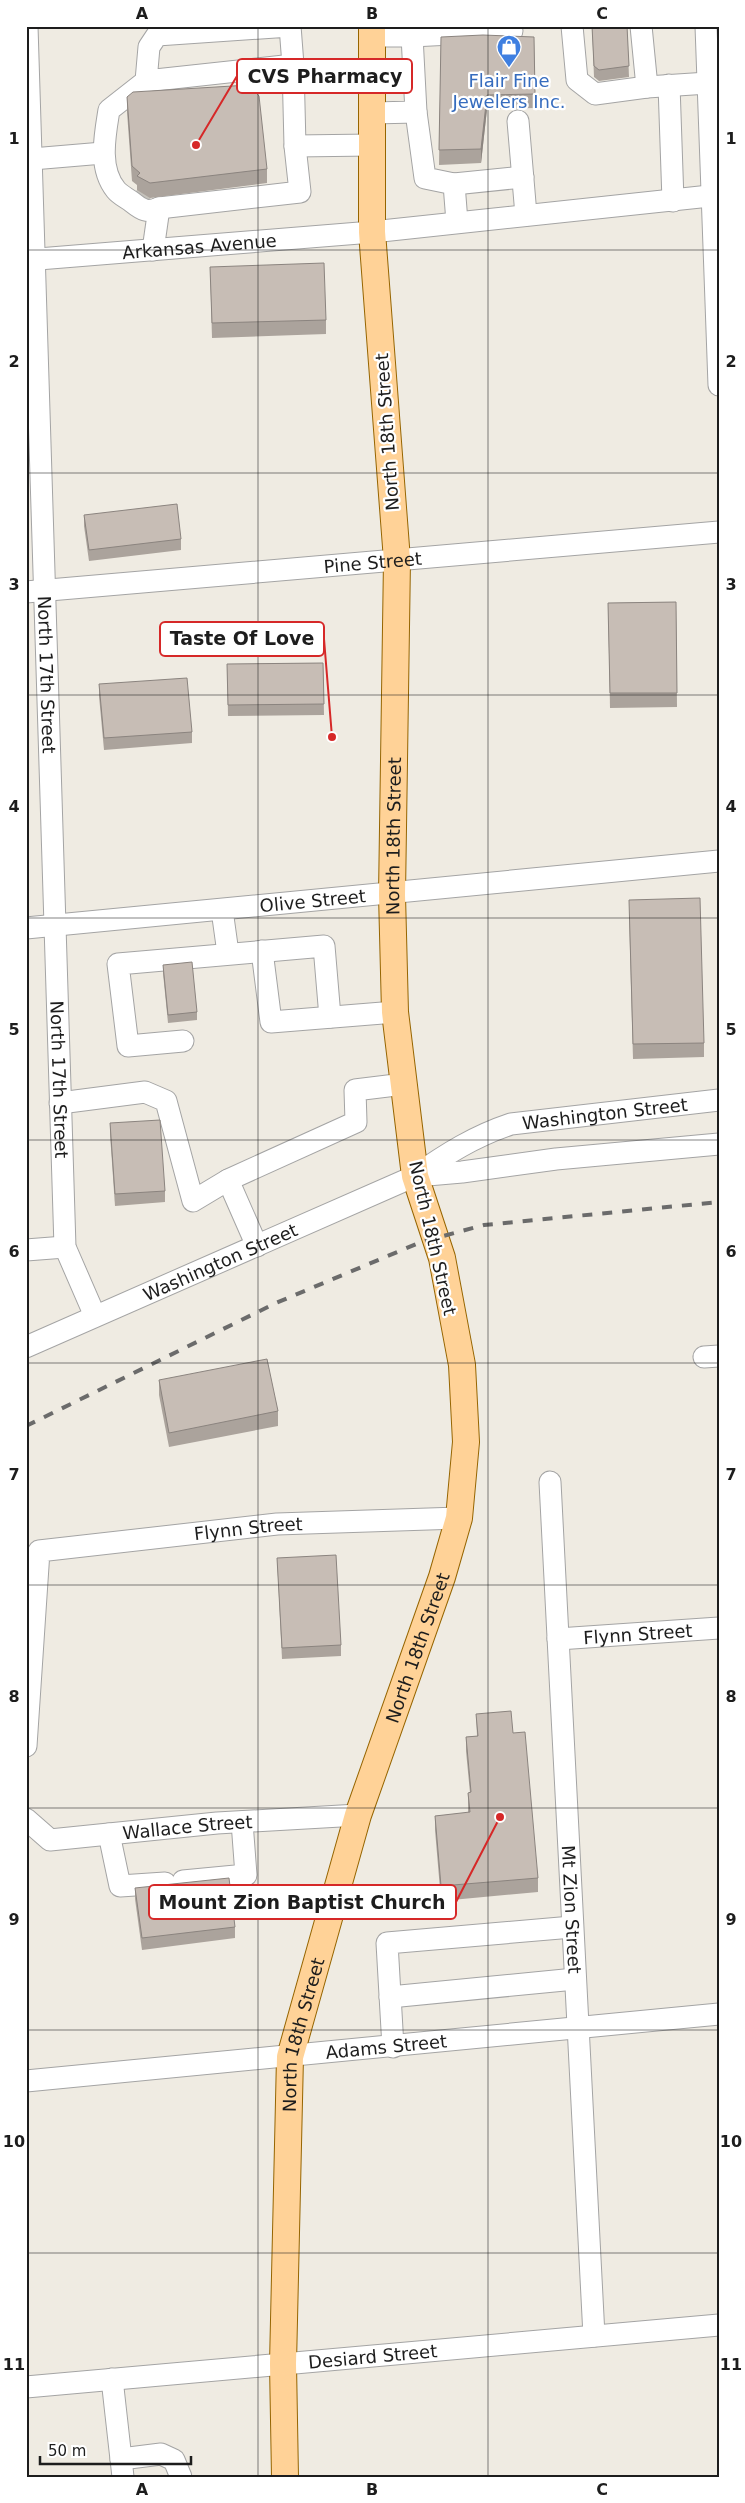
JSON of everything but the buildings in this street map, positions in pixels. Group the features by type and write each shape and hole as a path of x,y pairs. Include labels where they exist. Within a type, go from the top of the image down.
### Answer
{"main road":[{"name":"North 18th Street","path":"285,2477 283,2364 290,2057 358,1815 442,1577 459,1518 466,1442 462,1364 442,1258 415,1176 395,1012 392,895 397,560 372,232 372,31"}],"street":[{"name":"North 17th Street","path":"27,26 32,159 31,260 36,591 55,926 65,1247 95,1316"},
{"path":"110,177 127,182 149,199 300,192 295,146 290,26 156,31 149,46 146,81"},
{"path":"572,26 577,80 595,94 647,86 708,83"},
{"path":"641,26 647,86"},
{"path":"706,26 715,195 719,384"},
{"path":"372,31 512,31"},
{"path":"412,31 416,112 425,178 454,184 523,176"},
{"path":"149,199 151,212 143,211 116,190 110,177 103,153 108,110 132,94 146,81 293,65"},
{"path":"669,85 673,201"},
{"path":"372,113 416,112"},
{"path":"518,121 526,215"},
{"path":"295,146 372,145"},
{"path":"32,159 103,153"},
{"path":"454,184 457,222"},
{"name":"Arkansas Avenue","path":"31,260 372,232 715,195"},
{"path":"149,199 153,250"},
{"name":"Pine Street","path":"36,591 719,532"},
{"name":"Olive Street","path":"26,928 392,895 719,861"},
{"path":"222,910 228,953"},
{"path":"183,1041 128,1046 118,964 324,946 330,1017"},
{"path":"262,951 271,1022 395,1012"},
{"path":"60,1103 145,1092 166,1101 193,1201 228,1180 356,1122 355,1090 404,1084"},
{"name":"Washington Street","path":"26,1347 415,1176 457,1147 482,1134 511,1124 719,1100"},
{"name":"Washington Street","path":"415,1176 462,1172 556,1159 719,1144"},
{"path":"228,1180 257,1246"},
{"path":"26,1250 65,1247"},
{"name":"Mt Zion Street","path":"550,1482 594,2336"},
{"name":"Flynn Street","path":"26,1746 39,1551 277,1524 459,1518"},
{"name":"Flynn Street","path":"558,1639 719,1628"},
{"name":"Wallace Street","path":"26,1819 50,1840 242,1822 358,1815"},
{"path":"109,1834 120,1886 174,1882 246,1875 242,1822"},
{"path":"394,2046 387,1943 572,1927"},
{"path":"390,1997 575,1979"},
{"name":"Adams Street","path":"26,2081 290,2057 719,2014"},
{"name":"Desiard Street","path":"26,2387 719,2325"},
{"path":"112,2379 122,2468 161,2454 174,2460 181,2477"}],"tunnel":[{"path":"137,190 149,200"}],"railway":[{"path":"26,1426 276,1303 421,1242 484,1225 719,1202"}],"place":[{"name":"Flair Fine Jewelers Inc.","path":"509,68"},
{"name":"CVS Pharmacy","path":"196,145"},
{"name":"Taste Of Love","path":"332,737"},
{"name":"Mount Zion Baptist Church","path":"500,1817"}]}
